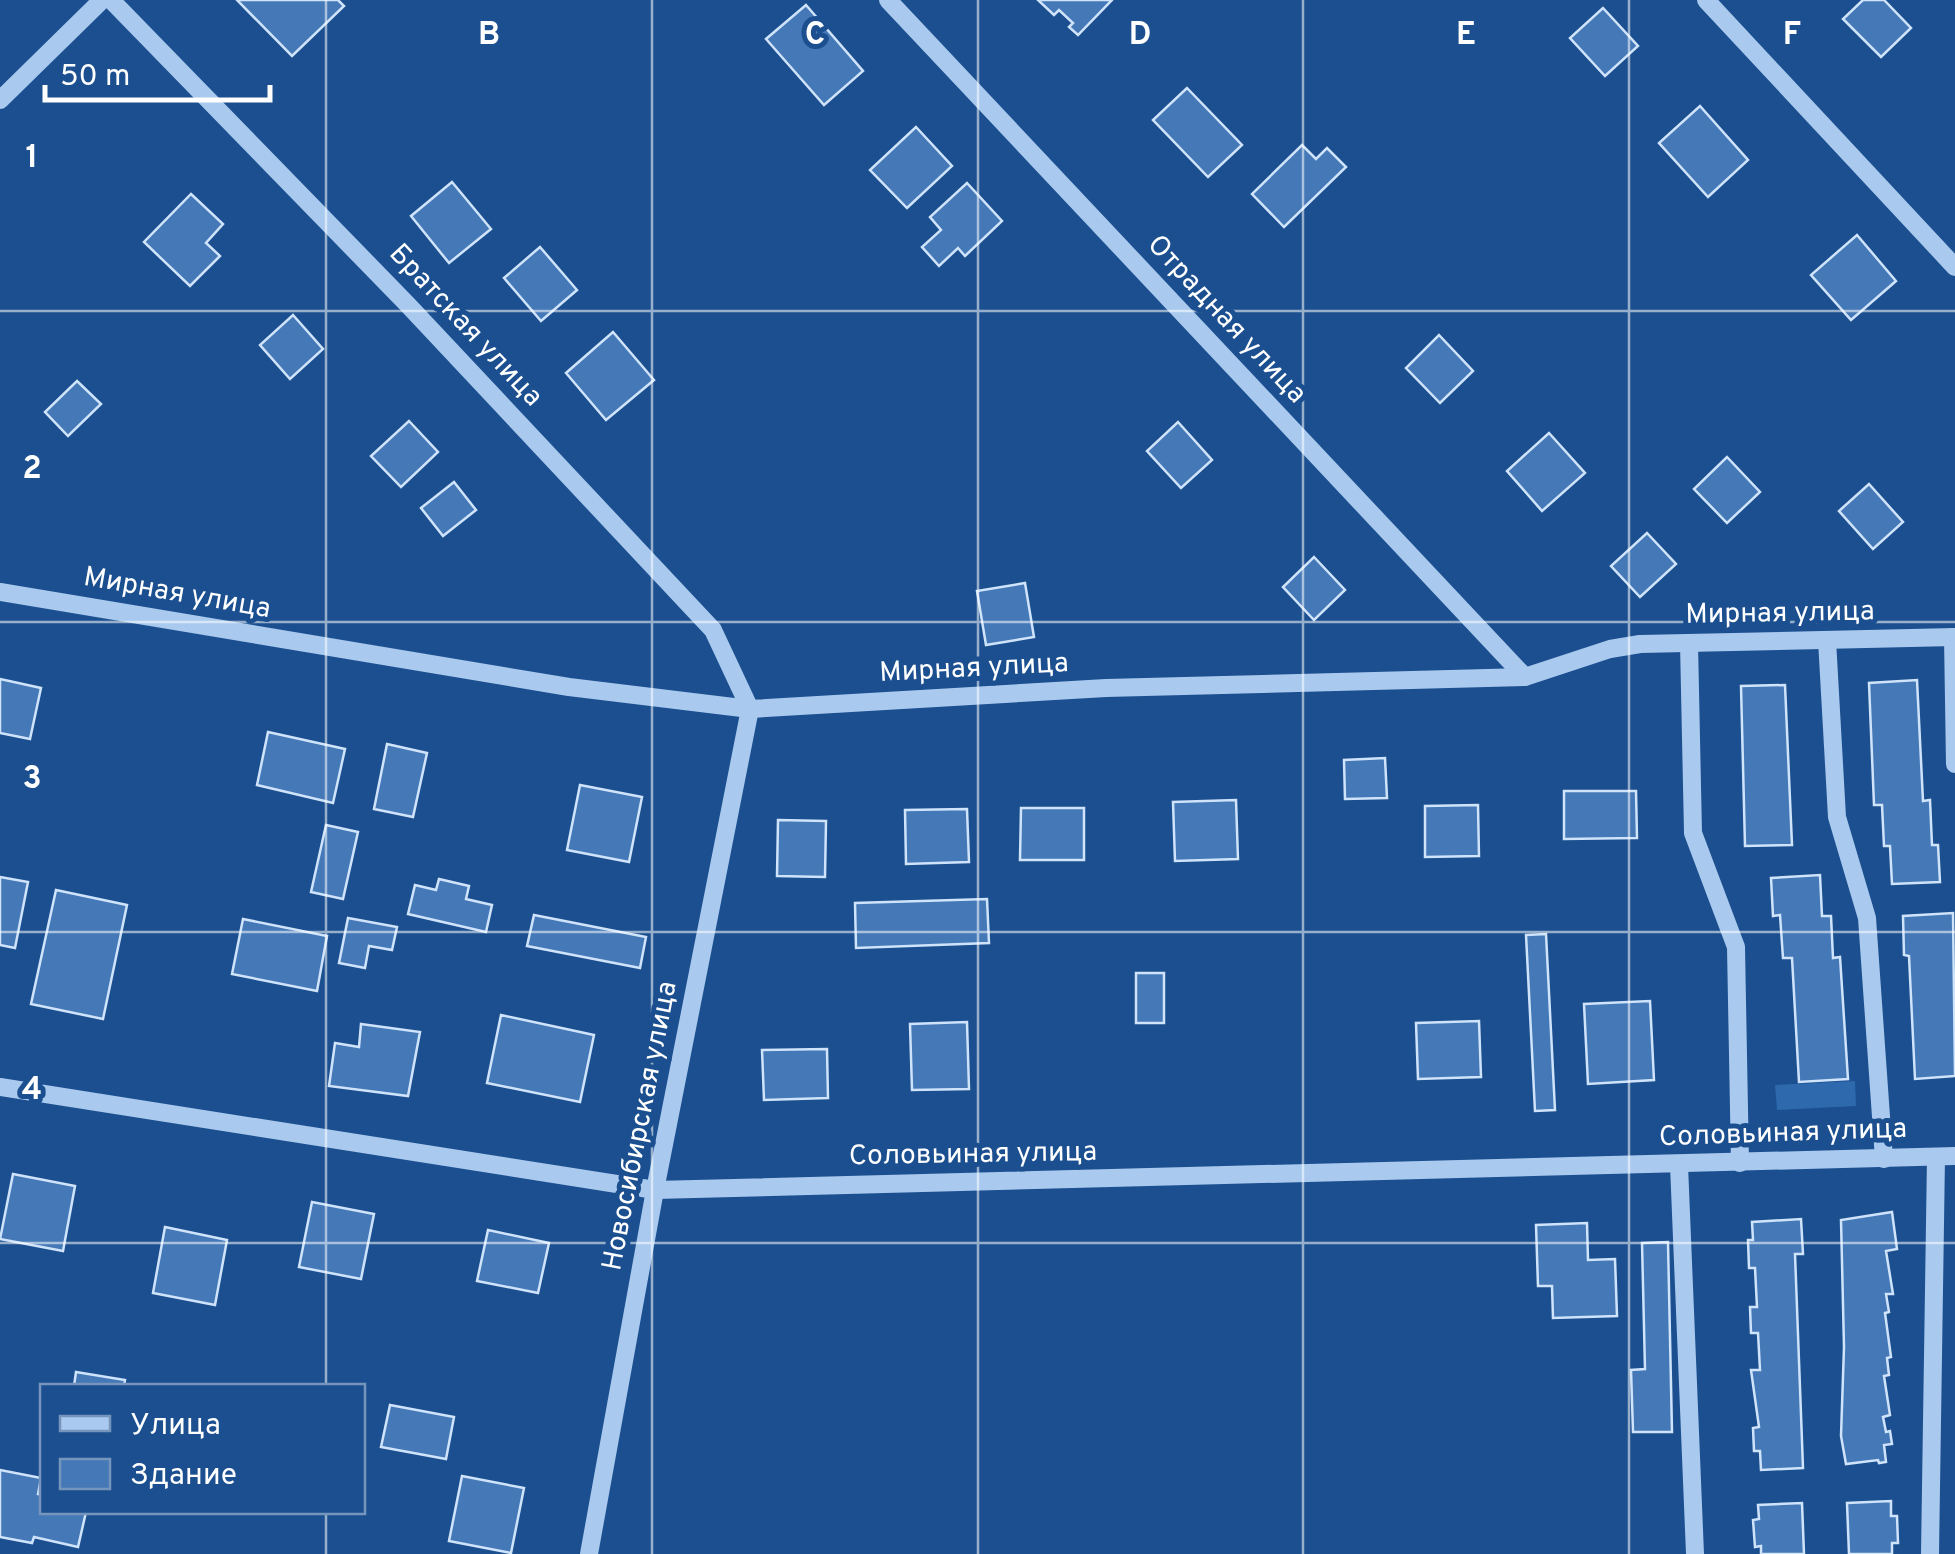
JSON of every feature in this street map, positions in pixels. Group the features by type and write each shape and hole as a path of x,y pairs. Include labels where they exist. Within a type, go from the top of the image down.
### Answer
{"street":[{"path":"0,100 102,0"},
{"name":"Братская улица","path":"112,0 408,305 713,630 750,709"},
{"name":"Отрадная улица","path":"888,0 1525,677"},
{"path":"1706,0 1955,266"},
{"name":"Мирная улица","path":"0,592 569,687 750,709 1106,688 1525,677 1610,649 1689,643 1954,637"},
{"path":"1954,637 1955,764"},
{"path":"1827,640 1838,817 1867,918 1884,1159"},
{"path":"1689,643 1693,833 1736,947 1740,1163"},
{"name":"Новосибирская улица","path":"589,1554 655,1190 750,709"},
{"name":"Соловьиная улица","path":"0,1087 655,1190 1945,1157"},
{"path":"1930,1554 1945,1157"},
{"path":"1679,1165 1695,1554"}],"shaded area":[{"path":"1855,1081 1856,1106 1777,1110 1775,1085"}],"building":[{"path":"237,0 338,0 344,6 292,56"},
{"path":"1038,0 1112,0 1078,35 1069,27 1073,23 1059,10 1054,15"},
{"path":"1863,0 1884,0 1911,28 1881,57 1843,19"},
{"path":"806,5 863,71 824,105 766,39"},
{"path":"1603,8 1638,46 1605,76 1570,38"},
{"path":"1187,88 1242,145 1208,177 1153,120"},
{"path":"1700,106 1748,160 1708,197 1659,143"},
{"path":"916,127 952,166 907,208 870,170"},
{"path":"1302,145 1316,159 1327,148 1346,167 1284,227 1252,194"},
{"path":"452,182 491,229 449,263 411,216"},
{"path":"967,183 1002,221 965,256 958,248 939,266 922,247 941,230 930,217"},
{"path":"191,194 223,224 206,243 220,256 190,286 144,242"},
{"path":"1857,235 1896,281 1851,320 1811,275"},
{"path":"540,247 577,290 541,321 504,278"},
{"path":"293,315 323,349 290,379 260,345"},
{"path":"613,332 654,380 606,420 566,373"},
{"path":"1439,335 1473,371 1440,403 1406,368"},
{"path":"77,381 101,404 68,436 45,412"},
{"path":"409,421 438,452 401,487 371,456"},
{"path":"1178,422 1212,460 1181,488 1147,451"},
{"path":"1549,433 1585,473 1542,511 1507,471"},
{"path":"1727,457 1760,492 1727,523 1694,489"},
{"path":"454,482 476,510 443,536 421,508"},
{"path":"1869,484 1903,522 1873,549 1839,511"},
{"path":"1647,533 1676,564 1640,597 1611,566"},
{"path":"1314,557 1345,590 1314,620 1283,587"},
{"path":"1025,583 1034,637 986,645 977,591"},
{"path":"0,679 41,688 30,739 0,733"},
{"path":"1917,680 1923,801 1930,800 1932,845 1938,845 1940,882 1892,884 1890,846 1884,846 1882,805 1874,805 1869,683"},
{"path":"1785,685 1792,845 1745,846 1741,686"},
{"path":"268,732 345,749 333,803 257,785"},
{"path":"387,744 427,753 413,817 374,809"},
{"path":"1385,758 1387,798 1345,799 1344,760"},
{"path":"580,785 642,797 629,862 567,850"},
{"path":"1564,791 1636,791 1637,838 1564,839"},
{"path":"1236,800 1238,859 1175,861 1173,802"},
{"path":"1478,805 1479,856 1425,857 1425,806"},
{"path":"1021,808 1084,808 1084,860 1020,860"},
{"path":"967,809 969,862 906,864 905,810"},
{"path":"778,820 826,821 825,877 777,876"},
{"path":"326,825 358,832 343,899 311,892"},
{"path":"1820,875 1822,916 1831,916 1833,958 1840,957 1848,1079 1799,1082 1792,958 1783,958 1780,915 1773,916 1771,878"},
{"path":"0,877 28,882 15,948 0,945"},
{"path":"439,879 469,886 466,899 492,905 486,932 408,914 415,885 436,890"},
{"path":"56,890 127,905 103,1019 31,1004"},
{"path":"987,899 989,943 856,948 855,903"},
{"path":"1953,913 1955,1076 1915,1079 1909,956 1904,955 1903,916"},
{"path":"534,915 646,937 640,968 527,946"},
{"path":"348,918 397,927 392,950 369,946 365,968 339,963"},
{"path":"243,919 327,936 317,991 232,974"},
{"path":"1546,934 1555,1110 1535,1111 1526,935"},
{"path":"1136,973 1164,973 1164,1023 1136,1023"},
{"path":"1650,1001 1654,1080 1588,1084 1584,1004"},
{"path":"501,1015 594,1035 580,1102 487,1083"},
{"path":"1479,1021 1481,1077 1418,1079 1416,1023"},
{"path":"967,1022 969,1089 912,1090 910,1024"},
{"path":"361,1024 420,1032 408,1096 329,1086 335,1043 359,1047"},
{"path":"827,1049 828,1098 764,1100 762,1050"},
{"path":"13,1174 75,1186 63,1251 0,1239"},
{"path":"312,1202 374,1214 361,1279 299,1267"},
{"path":"1892,1212 1897,1249 1886,1251 1893,1294 1886,1294 1891,1357 1887,1358 1889,1375 1884,1376 1890,1415 1883,1417 1892,1444 1884,1445 1886,1462 1846,1464 1841,1436 1841,1220"},
{"path":"1801,1219 1803,1254 1795,1254 1803,1468 1761,1470 1760,1451 1754,1451 1753,1428 1759,1427 1751,1370 1760,1370 1758,1333 1751,1333 1750,1307 1757,1307 1755,1268 1749,1268 1748,1240 1753,1240 1752,1222"},
{"path":"1587,1223 1588,1260 1615,1259 1617,1316 1553,1318 1552,1286 1538,1286 1536,1225"},
{"path":"165,1227 227,1240 215,1305 153,1293"},
{"path":"488,1230 549,1243 538,1293 477,1281"},
{"path":"1668,1242 1672,1432 1633,1432 1631,1370 1645,1369 1642,1243"},
{"path":"76,1372 125,1380 124,1384 74,1384"},
{"path":"390,1405 454,1417 446,1459 381,1447"},
{"path":"0,1470 40,1478 40,1514 86,1514 78,1547 34,1537 32,1543 0,1537"},
{"path":"462,1476 524,1488 511,1553 449,1541"},
{"path":"1891,1501 1891,1516 1897,1516 1898,1543 1892,1543 1892,1554 1849,1554 1847,1503"},
{"path":"1802,1503 1804,1554 1761,1554 1761,1546 1755,1547 1753,1520 1759,1519 1758,1505"}]}
